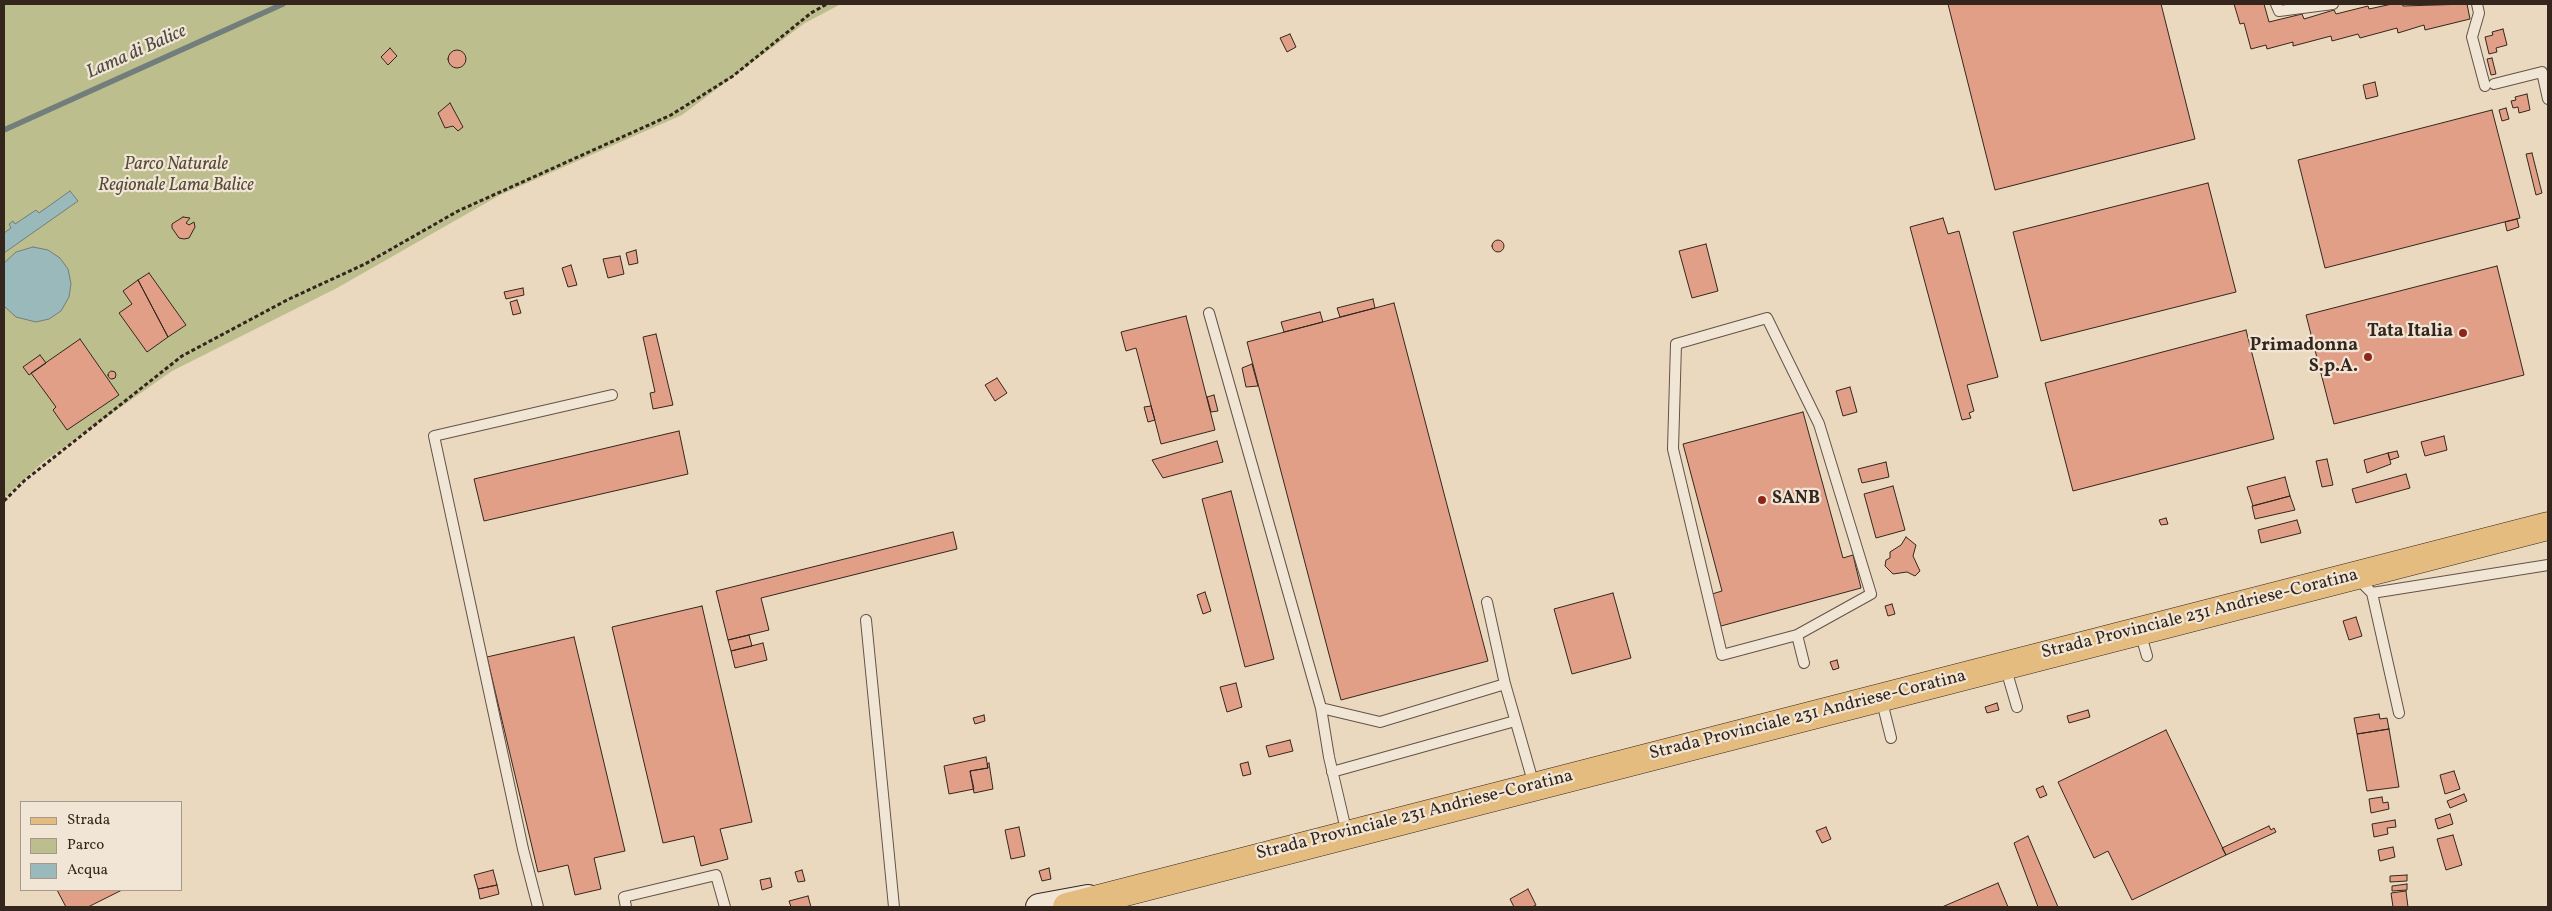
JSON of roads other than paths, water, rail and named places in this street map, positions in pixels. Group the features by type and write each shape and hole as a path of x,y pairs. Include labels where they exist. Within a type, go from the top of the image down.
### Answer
{"main road":[{"name":"Strada Provinciale 231 Andriese-Coratina","path":"1067,907 2005,665 2143,643 2363,584 2548,526"}],"street":[{"path":"1039,907 1133,889"}],"lane":[{"path":"2276,4 2278,11 2333,4"},
{"path":"2477,4 2479,13 2472,37 2489,85 2542,72 2548,99"},
{"path":"1210,313 1321,708 1332,772 1347,834"},
{"path":"1767,318 1819,424 1871,594 1797,635 1722,655 1673,448 1676,344 1767,318"},
{"path":"538,907 523,849 434,436 612,395"},
{"path":"2399,712 2363,584 2548,565"},
{"path":"1487,602 1505,684 1534,786"},
{"path":"866,620 894,907"},
{"path":"1797,635 1804,663"},
{"path":"2005,665 2017,707"},
{"path":"1321,708 1380,722 1505,684"},
{"path":"1881,697 1891,738"},
{"path":"1332,772 1515,721"},
{"path":"626,907 624,897 716,875 725,907"}],"water":[{"path":"70,191 78,201 4,253 4,233 11,228 9,224 13,221 15,224 36,210 39,213"},
{"path":"33,247 48,250 60,258 68,269 71,284 69,297 61,311 49,319 36,322 16,317 4,306 4,263 16,252"}],"waterway":[{"name":"Lama di Balice","path":"4,130 283,4"}],"place":[{"name":"Tata Italia","path":"2463,333"},
{"name":"Primadonna S.p.A.","path":"2368,357"},
{"name":"SANB","path":"1762,500"}],"park label":[{"name":"Parco Naturale Regionale Lama Balice","path":"176,176"}]}
